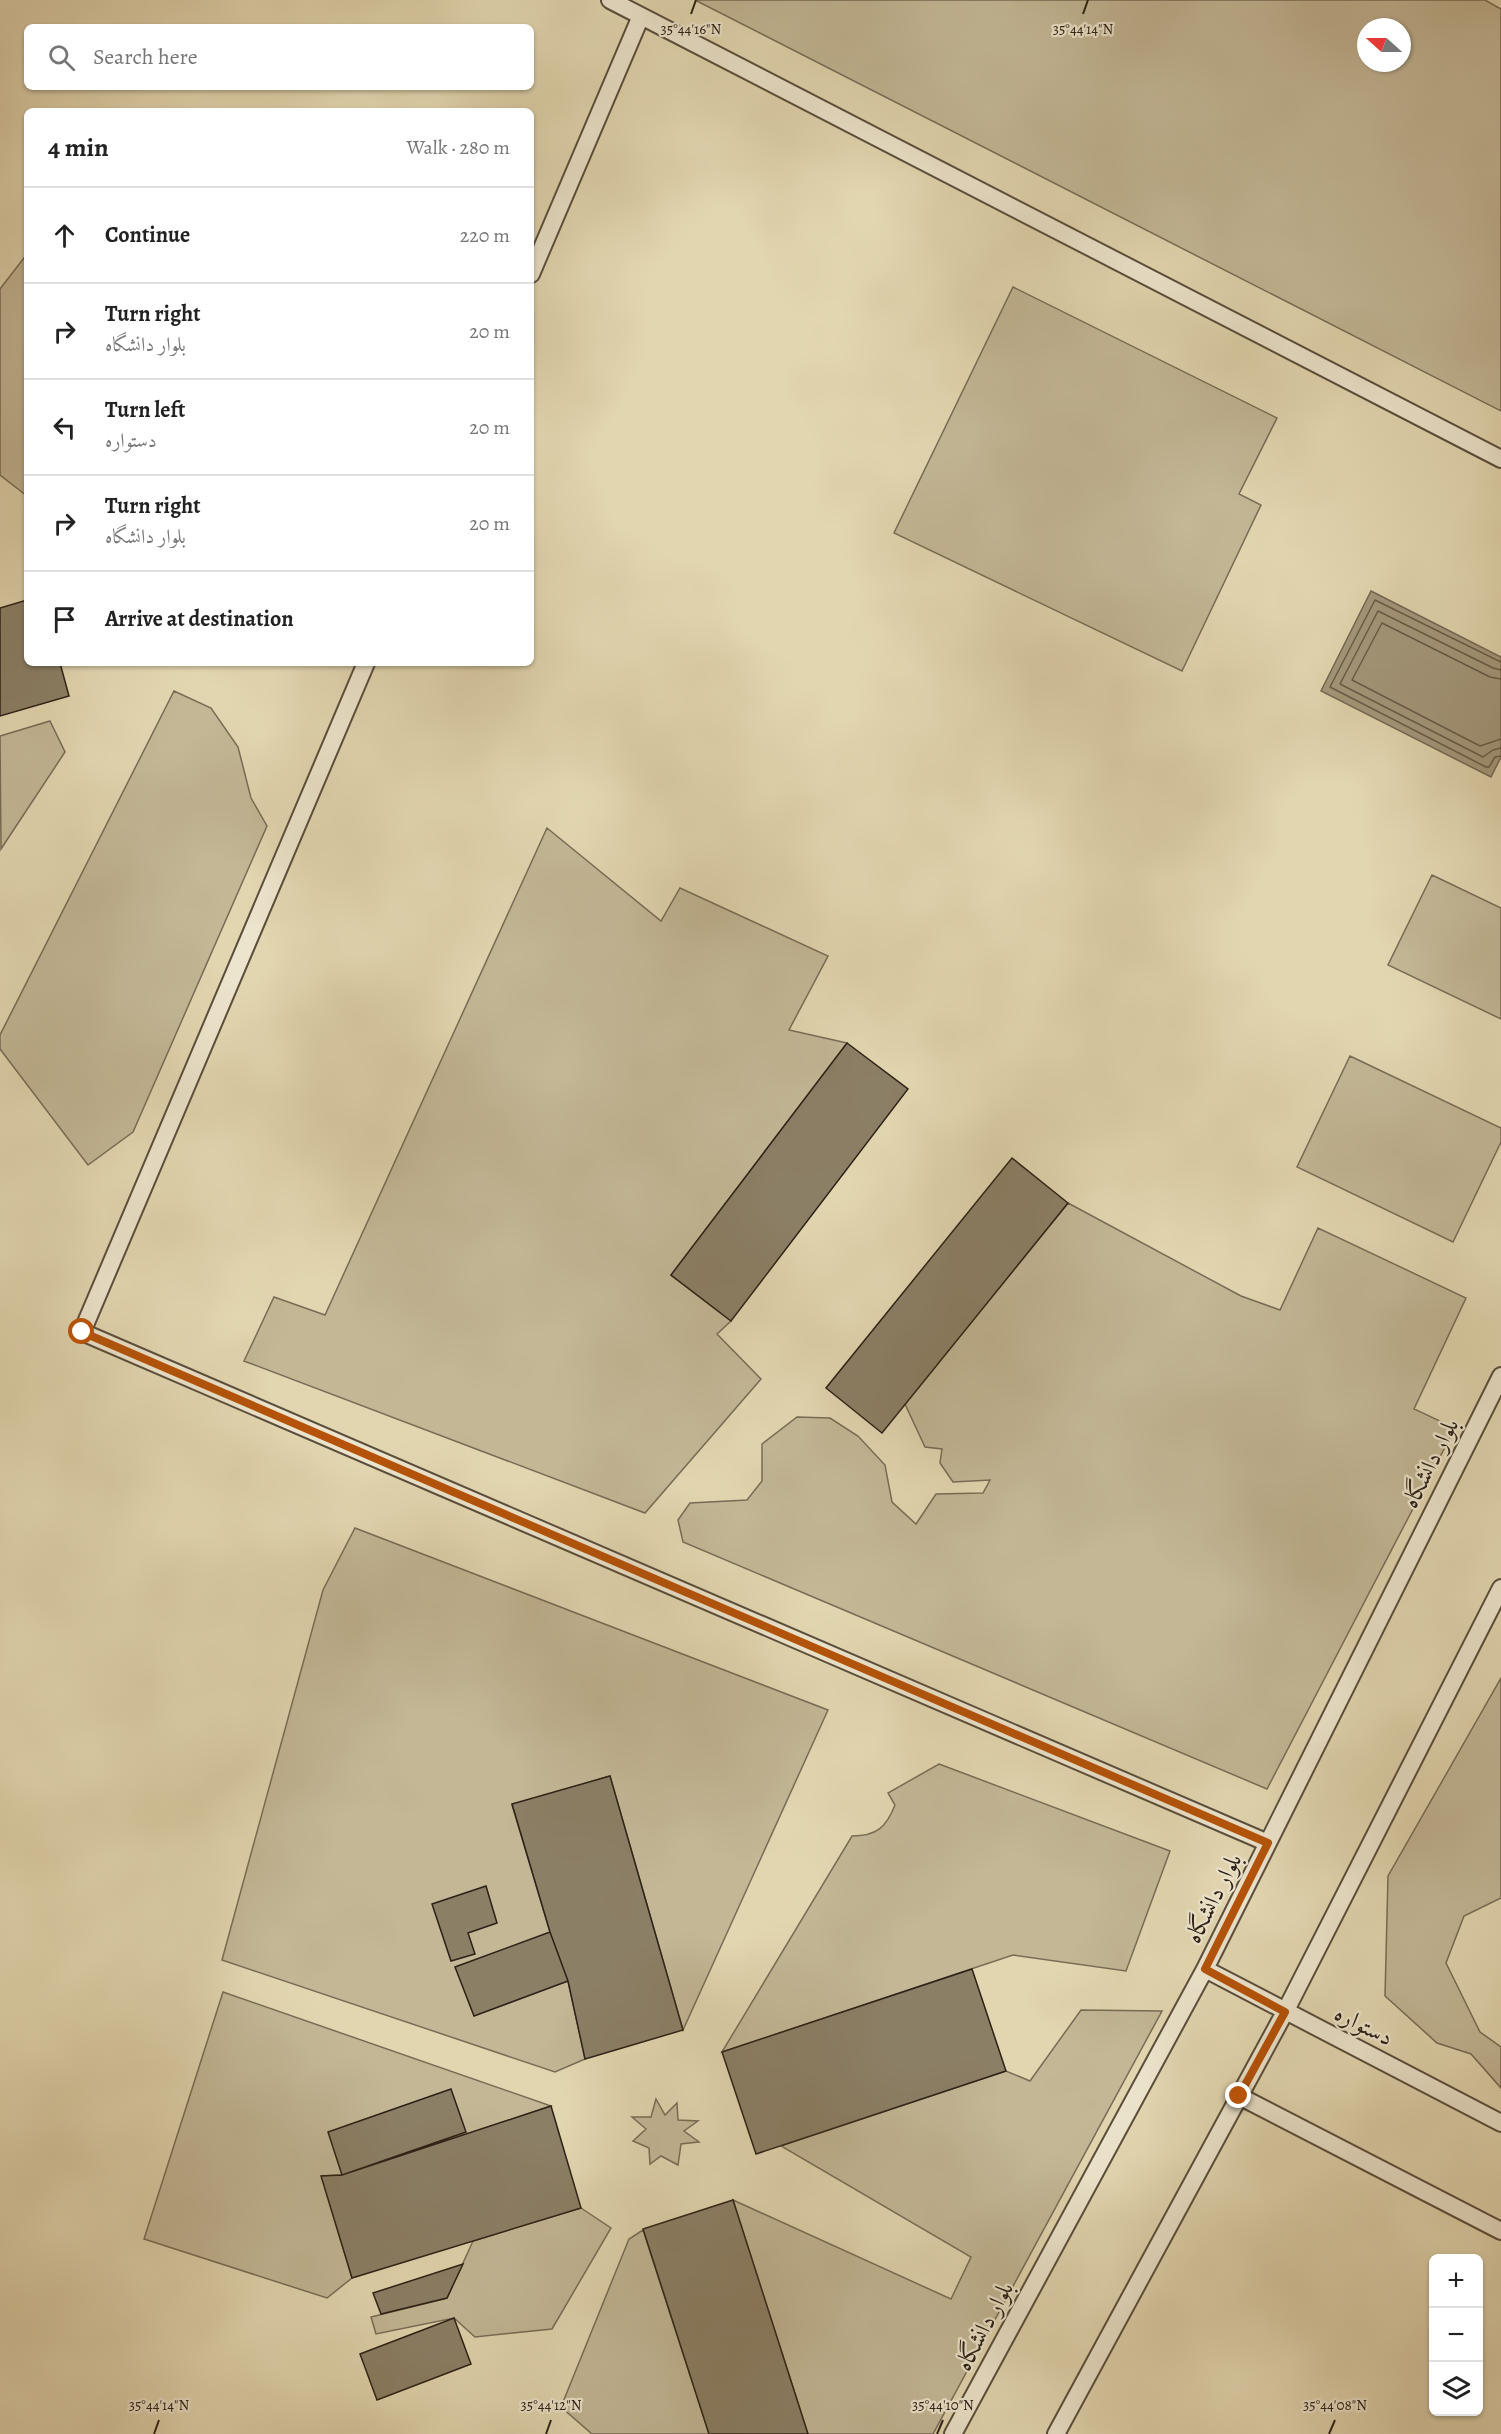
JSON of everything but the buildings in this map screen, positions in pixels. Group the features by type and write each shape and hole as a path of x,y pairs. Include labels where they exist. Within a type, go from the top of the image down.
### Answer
{"lane":[{"path":"610,0 1501,459"},
{"path":"534,267 641,16"},
{"path":"365,666 82,1332 1268,1843"},
{"name":"بلوار دانشگاه","path":"953,2434 1205,1969 1501,1376"},
{"path":"1056,2434 1285,2012 1501,1588"},
{"name":"دستواره","path":"1205,1969 1501,2123"},
{"path":"1239,2096 1501,2231"}],"shaded area":[{"path":"695,0 1485,0 1501,9 1501,411"},
{"path":"24,258 24,494 0,475 0,289"},
{"path":"1013,287 1277,418 1239,494 1261,505 1182,671 894,533"},
{"path":"174,691 211,708 238,747 251,798 267,826 133,1132 88,1165 0,1049 0,1035"},
{"path":"50,721 65,752 1,849 0,736"},
{"path":"547,828 661,921 680,888 828,956 789,1030 847,1043 671,1275 731,1321 717,1334 761,1379 645,1513 244,1361 274,1297 325,1315"},
{"path":"1432,875 1501,908 1501,1019 1388,965"},
{"path":"1350,1056 1501,1128 1501,1142 1453,1242 1297,1167"},
{"path":"1068,1203 1241,1296 1280,1310 1318,1228 1466,1298 1414,1409 1455,1428 1267,1789 683,1542 678,1520 690,1503 747,1500 762,1481 762,1444 797,1417 830,1418 858,1436 885,1465 892,1502 916,1524 936,1494 983,1493 990,1480 953,1482 940,1463 942,1449 925,1447 905,1404"},
{"path":"355,1528 828,1710 683,2030 610,1776 512,1805 550,1932 568,1981 585,2059 555,2072 222,1960 323,1590"},
{"path":"1501,1678 1501,1898 1464,1916 1446,1963 1480,2032 1501,2047 1501,2088 1471,2054 1437,2043 1385,1996 1388,1876"},
{"path":"939,1764 1170,1851 1126,1971 1013,1955 722,2052 852,1836 874,1832 884,1825 895,1805 888,1793"},
{"path":"223,1992 551,2106 342,2175 322,2176 352,2278 327,2298 144,2239"},
{"path":"1081,2010 1162,2011 933,2434 808,2434 733,2200 951,2299 971,2257 781,2146 1006,2071 1030,2081"},
{"path":"656,2099 665,2115 677,2103 678,2120 698,2121 684,2131 699,2142 681,2144 678,2165 661,2156 650,2164 649,2148 633,2141 646,2129 632,2117 651,2117"},
{"path":"581,2208 611,2228 552,2329 475,2337 454,2318 376,2334 371,2317 447,2298 473,2241"},
{"path":"643,2230 709,2434 592,2434 561,2407 629,2239"}],"water":[{"path":"1371,591 1501,657 1501,757 1491,777 1321,691"}],"route":[{"path":"82,1332 1268,1843 1205,1969 1285,2012 1239,2096"}]}
